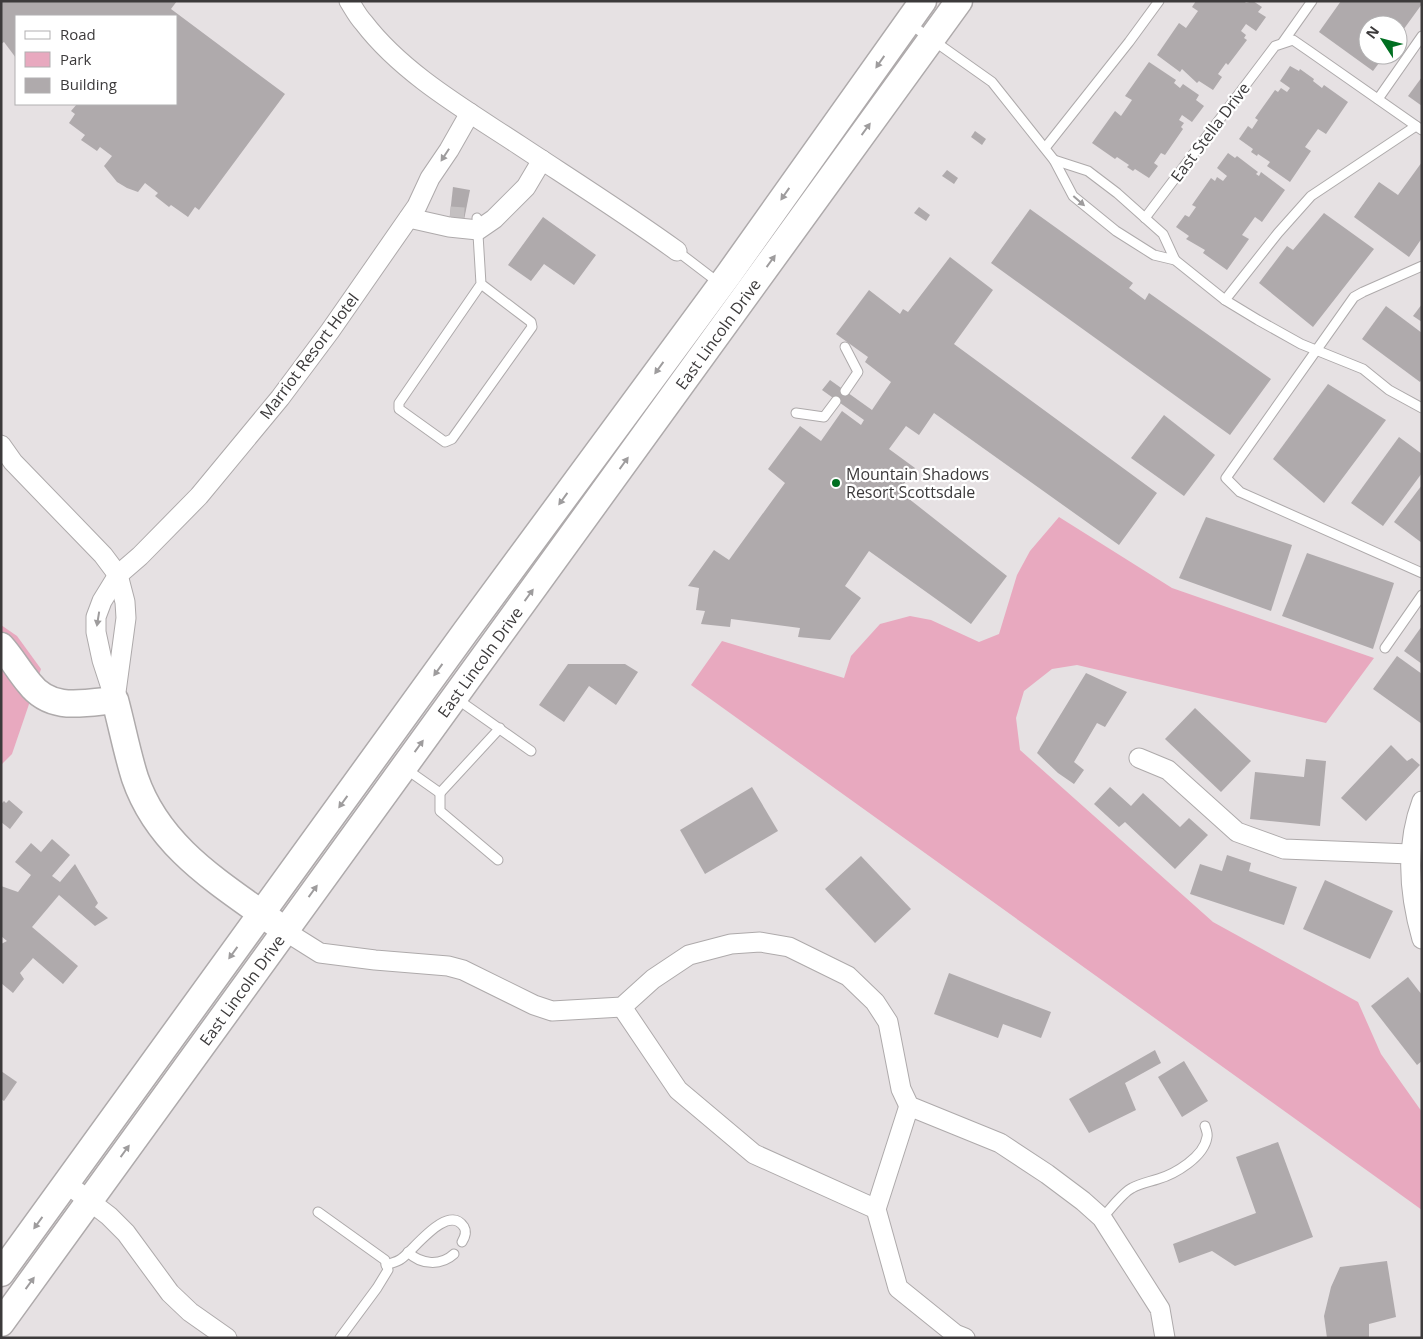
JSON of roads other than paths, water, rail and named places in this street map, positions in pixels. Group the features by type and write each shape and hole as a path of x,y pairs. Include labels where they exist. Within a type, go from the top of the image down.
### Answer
{"main road":[{"name":"East Lincoln Drive","path":"1,1273 466,631 721,285 923,1"},
{"name":"East Lincoln Drive","path":"1,1322 959,1"},
{"path":"687,377 687,363 691,350 745,273 747,248"},
{"path":"466,631 490,648"},
{"path":"1,646 35,691 47,700 70,704 115,700 135,779 148,807 175,846 203,872 285,931"}],"street":[{"name":"East Lincoln Drive","path":"352,2 364,23 407,67 470,113 633,219 677,251"},
{"name":"Marriot Resort Hotel","path":"115,700 96,632 96,617 102,601 118,575 140,556 199,496 280,398 330,331 413,212 430,178 449,150 470,113"},
{"path":"413,212 449,227 505,208 526,187 542,160"},
{"path":"413,212 431,212 467,220"},
{"path":"1,445 13,462 103,555 118,575 125,602 126,618 115,700"},
{"path":"1138,758 1168,770 1237,832 1284,849 1410,854"},
{"path":"1422,801 1417,814 1410,854 1413,905 1422,939"},
{"path":"285,931 320,952 375,960 448,966 463,970 534,1005 552,1011 622,1007 653,979 689,955 741,943 760,942 789,947 848,976 875,1002 888,1022 901,1090 909,1106 1000,1143 1047,1174 1102,1218 1160,1309 1165,1338"},
{"path":"622,1007 678,1090 754,1154 876,1209"},
{"path":"909,1106 876,1209 898,1288 955,1334 965,1338"},
{"path":"66,1183 109,1216 126,1233 170,1293 190,1312 226,1338"}],"lane":[{"path":"1045,148 1129,42 1158,1"},
{"name":"East Stella Drive","path":"1145,218 1312,1"},
{"path":"908,22 992,82 1054,160 1073,196 1116,231 1154,255 1174,260 1225,300 1301,344 1362,369 1389,390 1422,408"},
{"path":"1378,99 1422,36"},
{"path":"1225,300 1278,233 1311,196 1419,128 1293,40 1279,44"},
{"path":"1054,160 1088,171 1117,193 1163,234 1174,260"},
{"path":"467,220 482,284 531,322 532,328 452,440 446,442 399,408 399,403 482,284"},
{"name":"East Lincoln Drive","path":"677,251 721,285"},
{"path":"1422,266 1354,297 1226,478 1240,492 1422,573"},
{"path":"844,347 858,372 844,390"},
{"path":"796,413 824,417 836,401"},
{"path":"1385,648 1422,595"},
{"path":"455,697 531,750"},
{"path":"498,860 440,811 440,793 500,728"},
{"path":"404,767 440,793"},
{"path":"1102,1218 1130,1189 1141,1183 1175,1173 1191,1161 1202,1148 1207,1136 1205,1126"},
{"path":"318,1212 385,1260 388,1270 340,1338"},
{"path":"386,1265 401,1259 436,1226 449,1220 458,1222 465,1228 466,1233 462,1242"},
{"path":"408,1252 418,1259 429,1262 444,1261 454,1254"}],"tunnel":[{"path":"450,216 464,217"}],"place":[{"name":"Mountain Shadows Resort Scottsdale","path":"836,483"}]}
